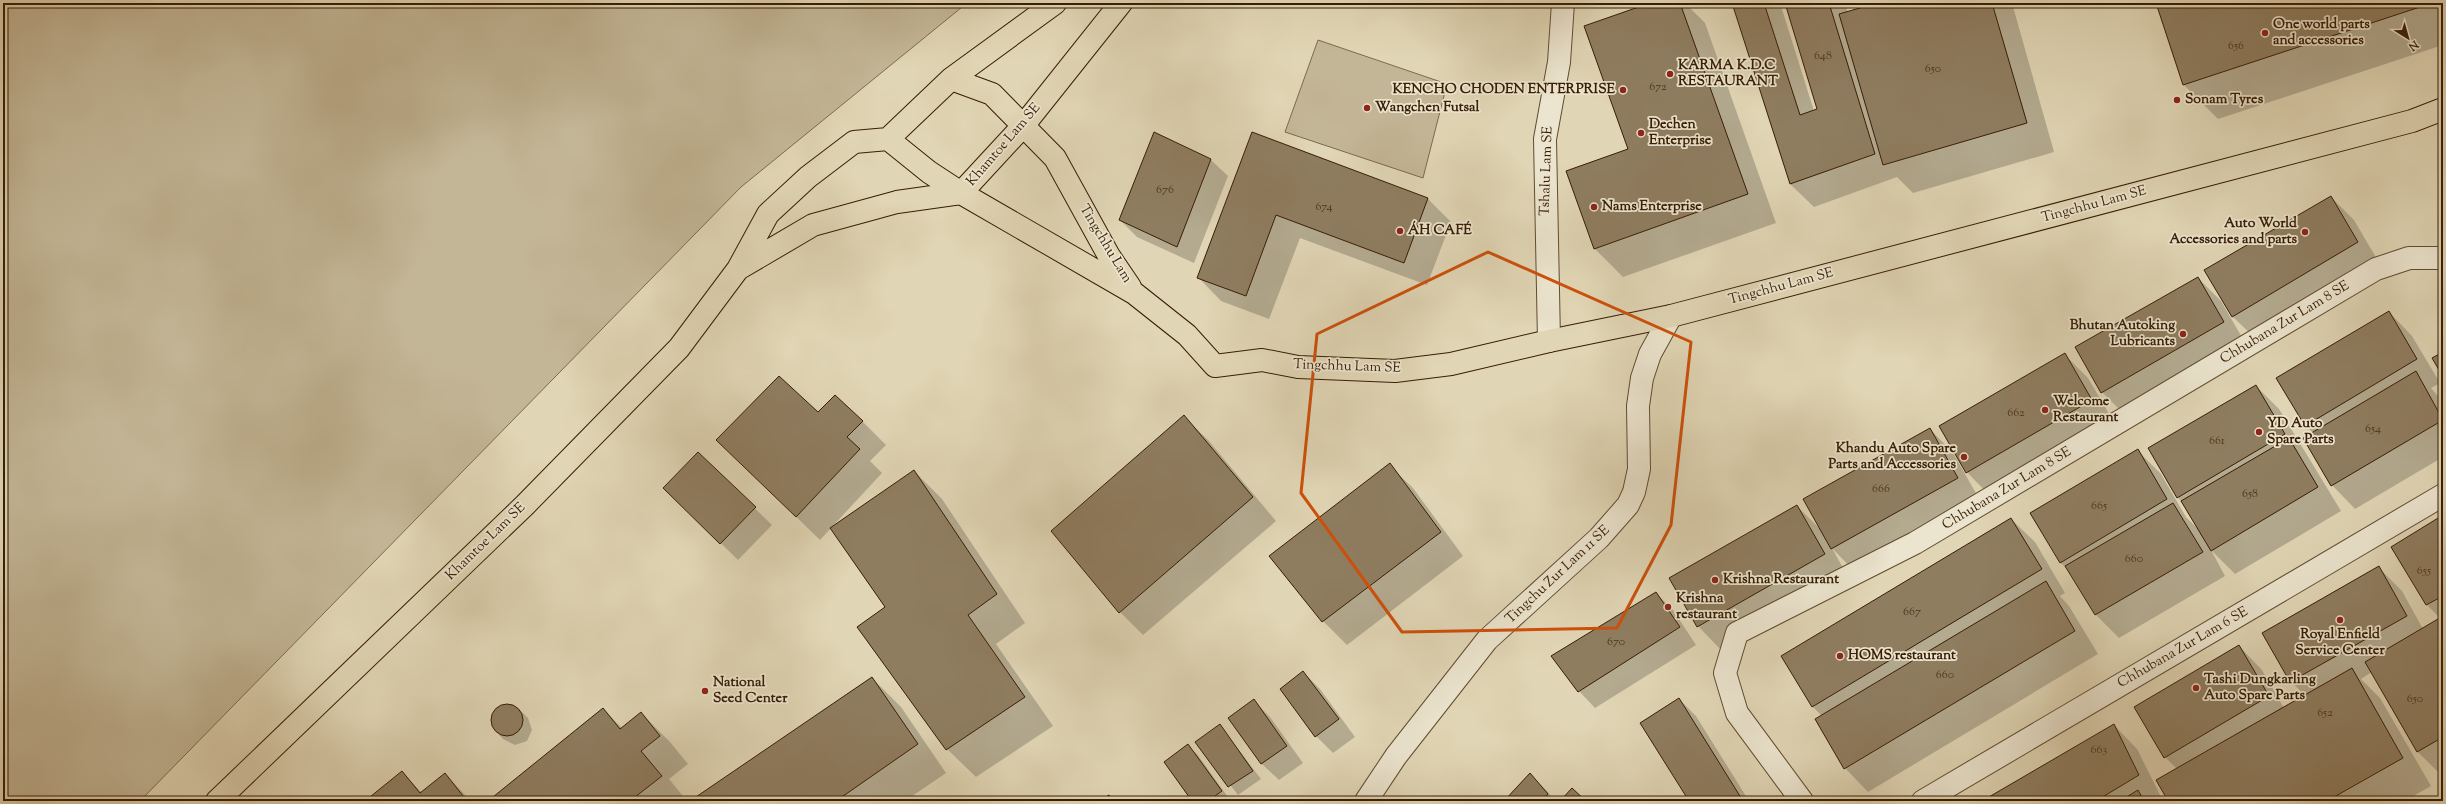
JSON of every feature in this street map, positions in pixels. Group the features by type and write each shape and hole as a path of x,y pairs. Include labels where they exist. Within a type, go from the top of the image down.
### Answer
{"main road":[{"path":"888,138 952,79 1055,3"},
{"name":"Khamtoe Lam SE","path":"738,269 813,225 897,202 961,193 1023,126 1121,3"},
{"name":"Tingchhu Lam","path":"952,79 992,94 1055,158 1109,256 1134,292"},
{"name":"Tingchhu Lam SE","path":"1134,292 1187,335 1215,366 1262,360 1298,367 1396,371 1451,364 1549,341 1672,316 2405,123 2443,109"},
{"name":"Tingchhu Lam","path":"888,138 929,172 961,193 1134,292"},
{"name":"Khamtoe Lam SE","path":"218,801 525,505 679,348 738,269 768,214 808,177 854,142 888,138"}],"street":[{"name":"Tshalu Lam SE","path":"1549,341 1545,139 1559,62 1563,3"},
{"name":"Chhubana Zur Lam 8 SE","path":"1802,801 1737,713 1725,673 1738,633 1915,543 2376,269 2409,258 2443,258"},
{"name":"Tingchu Zur Lam 11 SE","path":"1366,801 1396,756 1487,640 1599,538 1628,505 1634,492 1639,469 1638,406 1642,378 1650,354 1672,316"},
{"name":"Chhubana Zur Lam 6 SE","path":"1922,801 2443,495"}],"highlighted area":[{"path":"1488,252 1691,342 1671,525 1617,628 1402,632 1301,493 1317,334"}],"shaded area":[{"path":"3,3 967,3 741,187 140,801 3,801"},
{"name":"Wangchen Futsal","path":"1318,40 1447,84 1423,178 1285,132"}],"building":[{"path":"1650,3 1680,3 1748,194 1594,249 1566,171 1628,149 1584,26"},
{"path":"1732,3 1764,3 1800,115 1817,109 1785,3 1829,3 1875,154 1790,184"},
{"path":"1877,3 1992,3 2027,123 1883,165 1839,14"},
{"path":"2156,3 2419,3 2420,7 2183,85"},
{"path":"1154,132 1211,159 1177,247 1119,220"},
{"path":"1252,132 1428,198 1404,263 1276,215 1246,296 1197,278"},
{"path":"2331,196 2358,242 2232,317 2204,270"},
{"path":"2198,277 2224,322 2101,393 2075,347"},
{"path":"2389,311 2417,359 2305,426 2276,378"},
{"path":"2443,352 2443,377 2432,358"},
{"path":"2065,353 2092,400 1966,473 1939,426"},
{"path":"2416,371 2443,420 2331,486 2303,438"},
{"path":"779,376 818,412 835,395 863,421 847,437 860,449 796,517 716,440"},
{"path":"2256,385 2285,434 2177,498 2148,448"},
{"path":"1184,415 1253,497 1119,613 1051,531"},
{"path":"1930,428 1958,478 1831,549 1803,499"},
{"path":"2289,438 2318,487 2211,551 2181,501"},
{"path":"2138,449 2167,499 2060,563 2030,513"},
{"path":"698,452 756,507 720,544 663,488"},
{"path":"1390,463 1441,532 1322,622 1269,556"},
{"path":"914,470 997,594 968,615 1025,697 946,750 857,627 885,607 830,528"},
{"path":"2173,503 2203,552 2095,615 2065,566"},
{"path":"1797,505 1825,554 1697,627 1669,578"},
{"path":"2443,515 2443,596 2426,605 2391,547"},
{"path":"2011,518 2042,569 1812,707 1781,656"},
{"path":"2379,566 2407,616 2290,682 2262,633"},
{"path":"2046,581 2075,631 1844,769 1815,719"},
{"path":"1656,592 1680,627 1578,692 1551,656"},
{"path":"2443,616 2443,737 2417,752 2365,662"},
{"path":"2239,645 2269,696 2164,758 2134,707"},
{"path":"2352,668 2403,758 2327,801 2168,801 2156,780"},
{"path":"1303,671 1339,719 1315,737 1280,689"},
{"path":"872,677 918,744 836,801 690,801"},
{"path":"1679,698 1743,801 1689,801 1640,723"},
{"path":"1254,699 1287,746 1261,764 1228,718"},
{"path":"504,704 510,704 519,708 523,720 519,732 510,736 504,736 495,732 491,723 491,717 495,708"},
{"path":"603,708 620,729 641,712 660,736 641,751 662,776 630,801 488,801"},
{"path":"1220,724 1253,771 1228,787 1195,742"},
{"path":"2114,724 2139,775 2096,801 1982,801"},
{"path":"1188,744 1222,791 1208,801 1192,801 1164,762"},
{"path":"402,771 420,793 445,773 467,801 365,801"},
{"path":"1530,773 1548,794 1542,801 1504,801"},
{"path":"1572,788 1586,801 1560,801"},
{"path":"2138,790 2144,801 2120,801"},
{"path":"1109,795 1113,801 1099,801"}],"place":[{"name":"One world parts and accessories","path":"2265,33"},
{"name":"KARMA K.D.C RESTAURANT","path":"1670,74"},
{"name":"KENCHO CHODEN ENTERPRISE","path":"1623,90"},
{"name":"Sonam Tyres","path":"2177,100"},
{"name":"Wangchen Futsal","path":"1367,108"},
{"name":"Dechen Enterprise","path":"1641,133"},
{"name":"Nams Enterprise","path":"1594,207"},
{"name":"ÁH CAFÉ","path":"1400,231"},
{"name":"Auto World Accessories and parts","path":"2305,232"},
{"name":"Bhutan Autoking Lubricants","path":"2183,334"},
{"name":"Welcome Restaurant","path":"2045,410"},
{"name":"YD Auto Spare Parts","path":"2259,432"},
{"name":"Khandu Auto Spare Parts and Accessories","path":"1964,457"},
{"name":"Krishna Restaurant","path":"1715,580"},
{"name":"Krishna restaurant","path":"1668,607"},
{"name":"Royal Enfield Service Center","path":"2340,620"},
{"name":"HOMS restaurant","path":"1840,656"},
{"name":"Tashi Dungkarling Auto Spare Parts","path":"2196,688"},
{"name":"National Seed Center","path":"705,691"}]}
